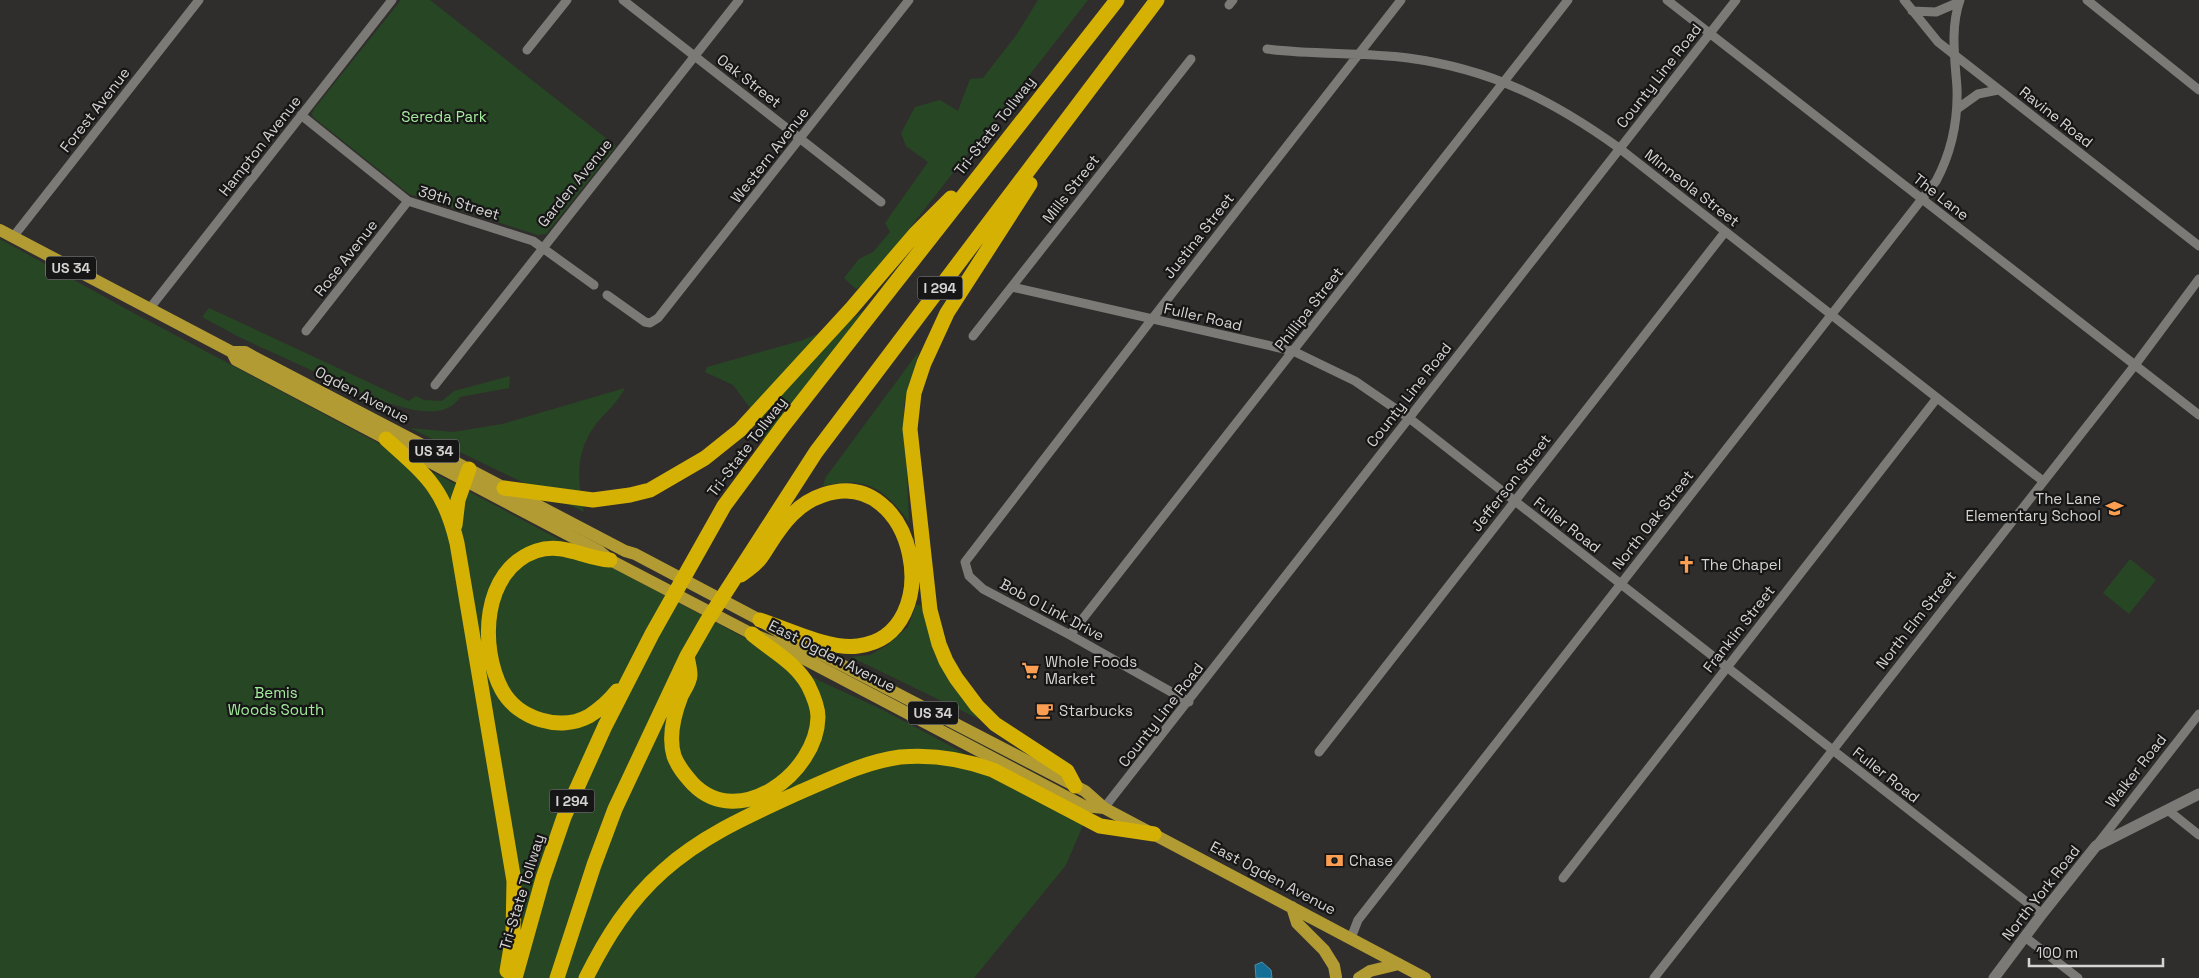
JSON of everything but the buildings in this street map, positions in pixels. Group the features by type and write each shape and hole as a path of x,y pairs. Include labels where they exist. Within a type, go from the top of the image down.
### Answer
{"highway":[{"name":"Tri-State Tollway","path":"515,978 543,878 564,817 605,726 652,634 724,506 783,426 1116,0"},
{"name":"I 294","path":"557,978 588,882 615,808 687,656 731,582 816,452 1157,0"},
{"path":"1070,115 1061,136 947,313 924,363 914,393 910,429 930,610 938,644 956,678 977,706 995,724 1067,771 1075,786"},
{"path":"504,488 593,500 630,495 650,490 705,458 740,430 845,316 915,234 994,154"},
{"path":"386,439 430,479 448,510 454,532 468,600 514,881 513,935 506,978"},
{"path":"454,532 458,500 466,474"},
{"path":"731,582 757,562 778,531 799,507 825,494 847,492 866,496 886,508 896,520 908,544 912,586 908,606 899,623 886,635 859,646 844,647 760,620"},
{"path":"610,560 595,559 568,548 551,548 535,551 523,557 504,574 496,587 492,602 489,640 492,660 503,692 521,711 534,718 561,723 588,716 610,700 652,634"},
{"path":"687,656 690,677 675,714 672,732 673,750 679,767 696,787 708,795 731,801 759,797 780,785 797,767 814,741 818,715 815,700 798,671 783,656 768,648 752,634"},
{"path":"586,978 608,936 625,911 662,871 696,845 753,814 838,776 883,760 926,756 946,757 975,764 993,770 1100,826 1154,834"}],"main road":[{"name":"Ogden Avenue","path":"0,230 232,352 245,352 466,474 627,569"},
{"name":"Ogden Avenue","path":"232,352 236,360 386,439 466,474 504,488 625,551 635,554"},
{"name":"East Ogden Avenue","path":"635,554 760,620 782,634 1085,791 1104,808 1425,978"},
{"name":"East Ogden Avenue","path":"627,569 752,634 789,651 1084,806 1104,808"},
{"name":"North York Road","path":"1994,978 2096,846 2169,811 2199,794"},
{"path":"1292,907 1297,924 1324,950 1334,966 1336,977"},
{"path":"1359,978 1370,972 1399,964"}],"street":[{"name":"Forest Avenue","path":"13,238 200,0"},
{"name":"Hampton Avenue","path":"150,308 392,0"},
{"path":"527,50 567,0"},
{"name":"Oak Street","path":"623,0 881,202"},
{"name":"Garden Avenue","path":"435,384 739,0"},
{"name":"Western Avenue","path":"608,296 640,319 650,323 658,318 909,0"},
{"name":"Justina Street","path":"965,562 1401,0"},
{"name":"Phillipa Street","path":"1070,635 1568,0"},
{"name":"The Lane","path":"1667,0 2199,416"},
{"name":"County Line Road","path":"1104,808 1736,0"},
{"name":"Ravine Road","path":"1904,0 1929,32 1954,55 2199,246"},
{"path":"2087,0 2199,90"},
{"path":"1912,11 1936,12 1959,1"},
{"name":"North Oak Street","path":"1351,938 1358,920 1922,200 1943,167 1956,109 1954,55 1955,23 1959,1"},
{"name":"Minneola Street","path":"1267,49 1359,54 1440,63 1504,82 1557,106 1620,148 2043,481"},
{"name":"Mills Street","path":"973,336 1191,59"},
{"path":"1956,109 1978,94 1998,90"},
{"name":"39th Street","path":"301,115 408,201 533,241 543,246 594,285"},
{"name":"Rose Avenue","path":"306,331 408,201"},
{"name":"Jefferson Street","path":"1319,752 1725,232"},
{"name":"North Elm Street","path":"1654,978 2135,365 2199,279"},
{"name":"Fuller Road","path":"1012,287 1293,351 1354,381 1408,418 2042,914"},
{"name":"Franklin Street","path":"1563,878 1937,398"},
{"name":"Bob O Link Drive","path":"965,562 969,576 983,589 1070,635 1188,702"},
{"name":"Walker Road","path":"2096,846 2126,805 2199,714"},
{"path":"2169,811 2199,835"},
{"path":"2025,937 2078,978"}],"green space":[{"name":"Sereda Park","path":"401,0 430,0 616,146 546,234 538,235 409,194 313,117 314,109"},
{"path":"1038,0 1088,0 870,279 856,289 844,278 859,259 873,252 890,232 885,223 928,162 906,146 901,133 915,107 940,100 958,111 970,79 983,78 1017,34"},
{"name":"Bemis Woods South","path":"0,239 128,310 769,651 818,680 883,710 960,751 1083,825 1066,865 974,978 0,978"},
{"path":"877,300 767,441 758,435 753,412 733,385 705,372 707,367 800,341 848,322"},
{"path":"209,308 409,401 416,396 424,400 442,401 454,391 510,376 509,388 460,397 452,405 442,410 419,411 406,408 372,398 239,337 202,317"},
{"path":"919,351 904,405 909,522 891,500 872,487 851,482 823,486 826,477"},
{"path":"625,388 596,424 584,445 579,477 584,512 410,428 453,432 502,424"},
{"path":"2130,559 2156,580 2129,614 2103,593"},
{"path":"916,605 922,605 936,657 957,692 983,721 851,657 870,655 886,646 908,627"}],"water":[{"path":"1262,962 1271,970 1272,978 1256,978 1255,965"}],"place":[{"name":"The Lane Elementary School","path":"2115,508"},
{"name":"The Chapel","path":"1687,565"},
{"name":"Whole Foods Market","path":"1031,671"},
{"name":"Starbucks","path":"1045,711"},
{"name":"Chase","path":"1335,861"}]}
